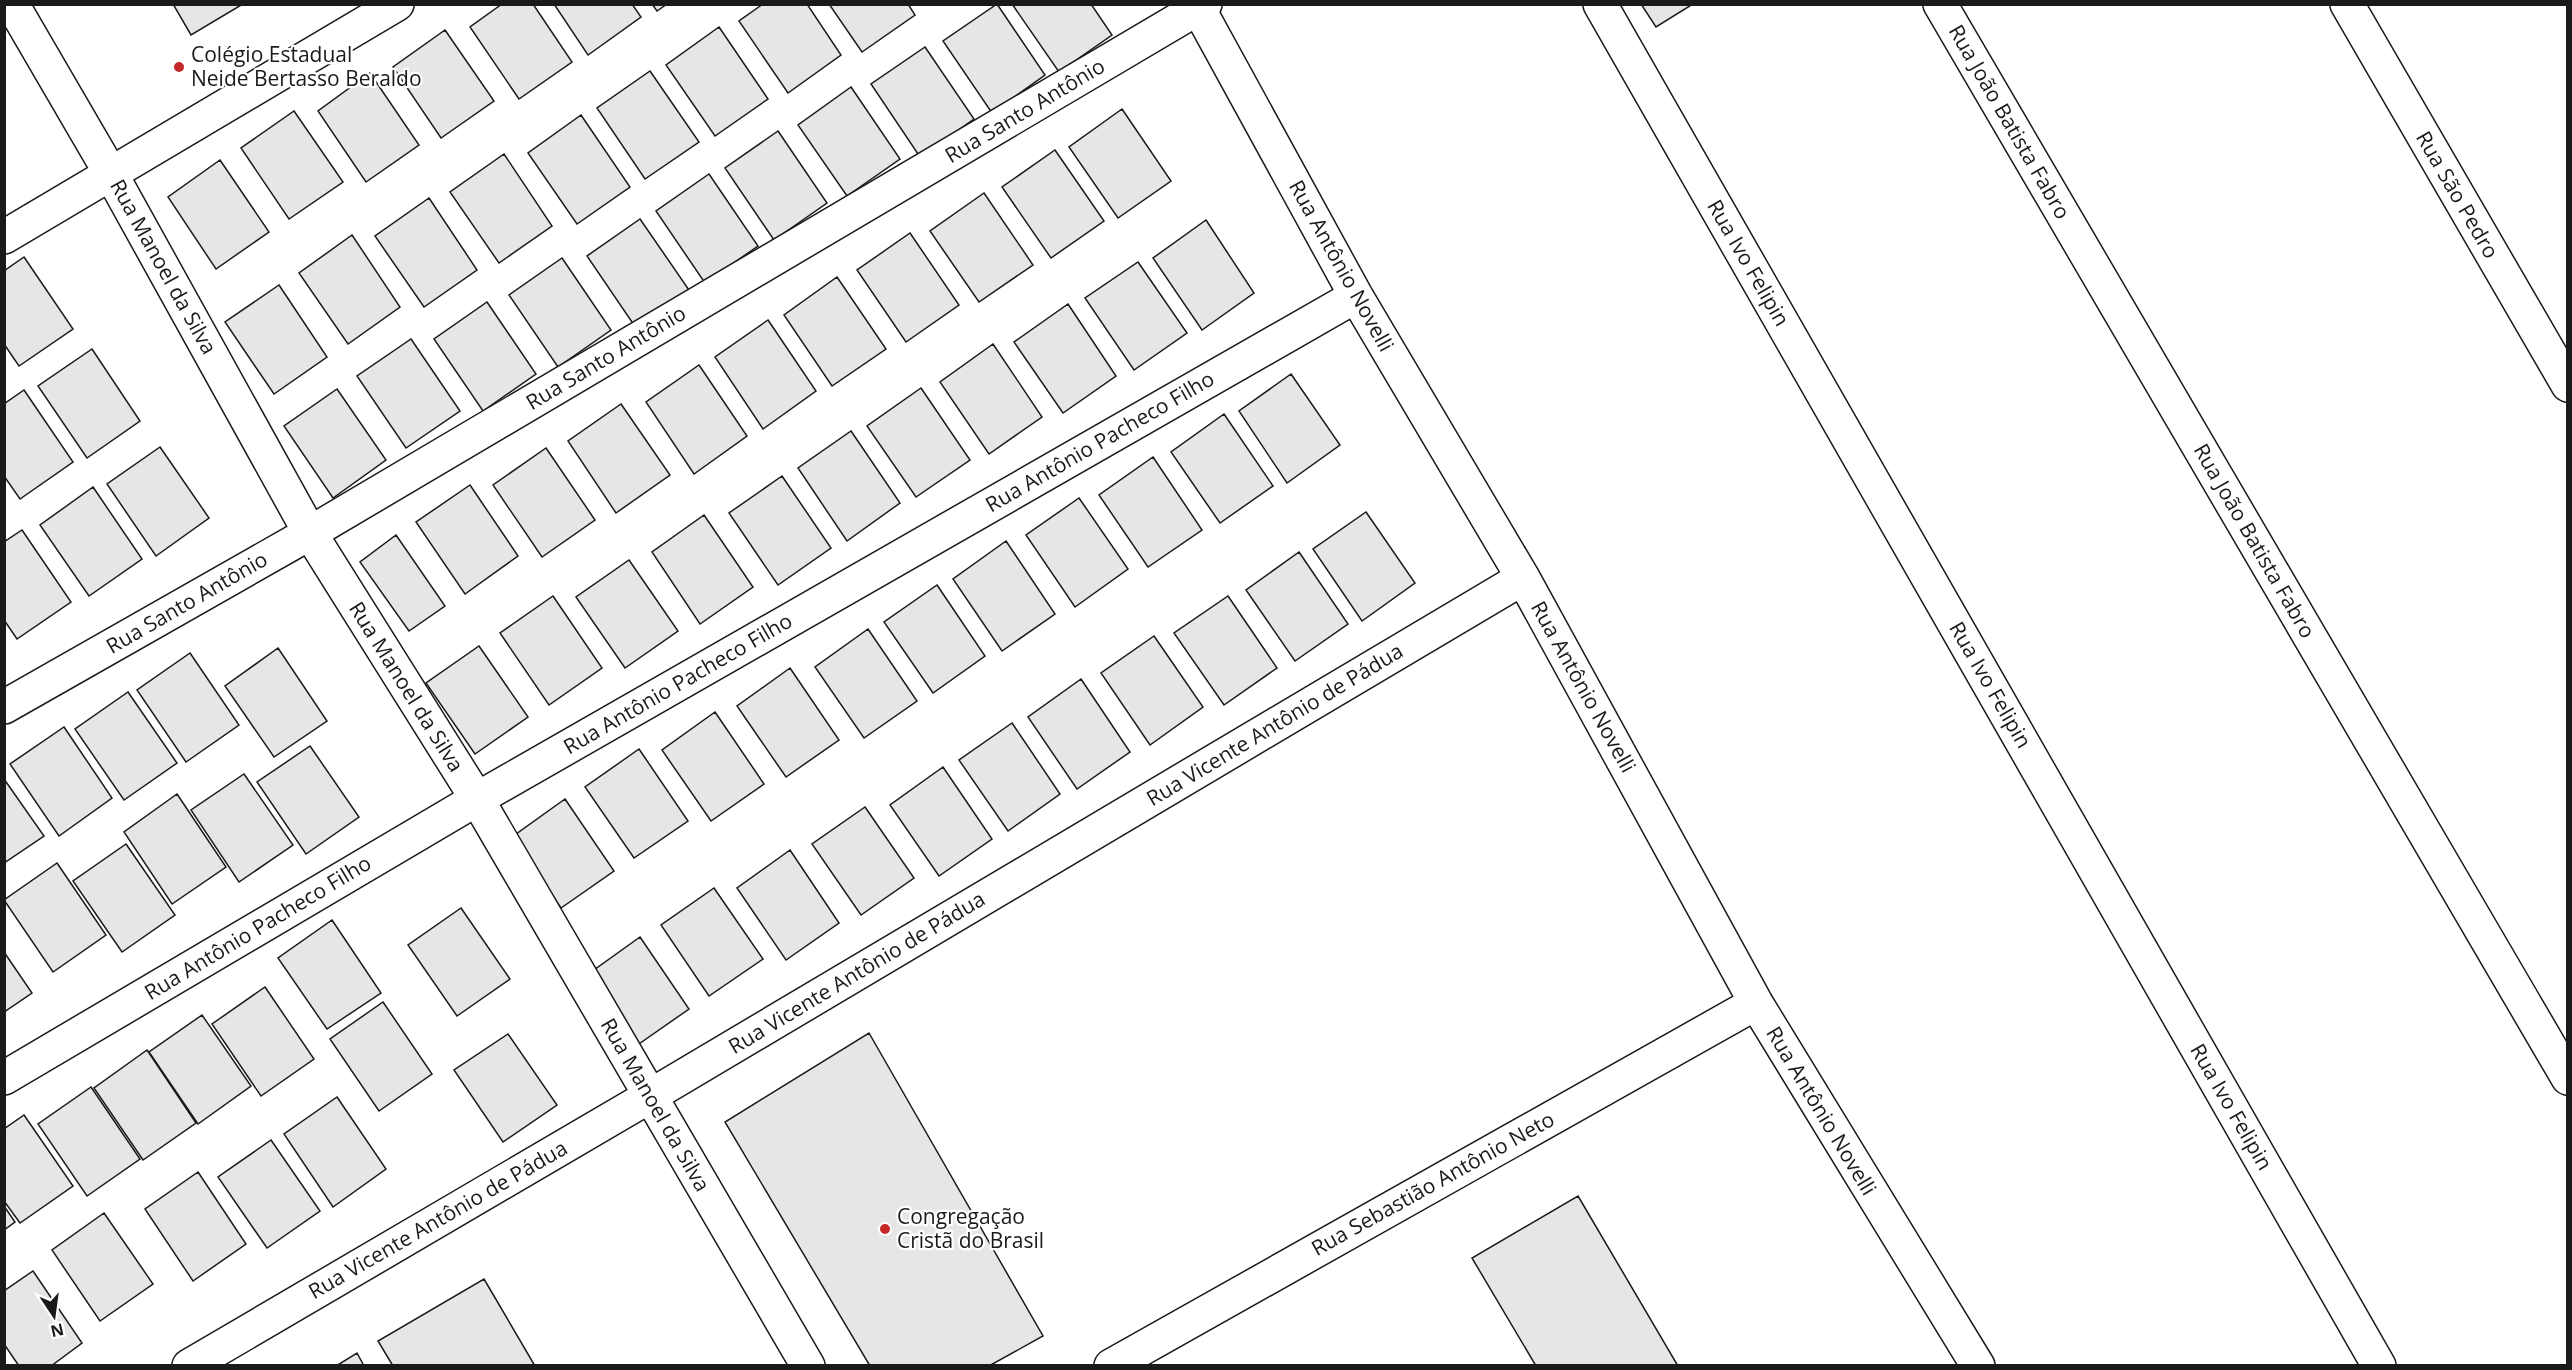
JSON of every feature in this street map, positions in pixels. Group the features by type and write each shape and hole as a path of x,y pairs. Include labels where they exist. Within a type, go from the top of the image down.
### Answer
{"street":[{"name":"Rua Manoel da Silva","path":"12,4 111,174 310,532 477,799 807,1365"},
{"path":"4,237 397,4"},
{"name":"Rua Ivo Felipin","path":"1600,4 2379,1365"},
{"name":"Rua João Batista Fabro","path":"1940,4 2568,1078"},
{"name":"Rua São Pedro","path":"2347,4 2568,385"},
{"name":"Rua Antônio Novelli","path":"1200,6 1356,296 1523,578 1756,1003 1978,1365"},
{"name":"Rua Santo Antônio","path":"4,707 310,532 1200,6"},
{"name":"Rua Antônio Pacheco Filho","path":"4,1078 477,799 1356,296"},
{"name":"Rua Vicente Antônio de Pádua","path":"189,1365 650,1096 1523,578"},
{"name":"Rua Sebastião Antônio Neto","path":"1111,1365 1756,1003"}],"building":[{"path":"173,4 243,4 191,35"},
{"path":"502,4 533,4 572,62 519,99 470,27"},
{"path":"554,4 632,4 641,17 588,55"},
{"path":"652,4 667,4 657,11"},
{"path":"763,4 807,4 841,55 788,93 739,21"},
{"path":"829,4 908,4 915,15 862,52"},
{"path":"997,4 1045,75 992,113 943,41"},
{"path":"1012,4 1091,4 1112,35 1059,72"},
{"path":"1641,4 1693,4 1656,27"},
{"path":"719,27 768,99 715,136 666,65"},
{"path":"445,30 494,101 441,138 393,67"},
{"path":"925,47 974,119 920,157 871,84"},
{"path":"650,71 699,142 645,179 597,108"},
{"path":"370,73 419,145 366,182 318,111"},
{"path":"851,87 900,159 847,196 798,125"},
{"path":"1122,109 1171,181 1118,218 1069,147"},
{"path":"294,111 343,182 289,219 241,148"},
{"path":"581,115 630,187 577,224 528,153"},
{"path":"778,131 827,203 774,240 725,168"},
{"path":"1055,150 1104,221 1051,258 1002,187"},
{"path":"504,154 552,226 499,263 450,192"},
{"path":"220,160 269,232 216,269 168,197"},
{"path":"709,174 758,246 705,283 656,211"},
{"path":"984,193 1033,265 979,302 930,231"},
{"path":"429,198 477,270 424,307 375,236"},
{"path":"640,219 689,290 636,328 587,256"},
{"path":"1206,220 1254,293 1202,330 1153,258"},
{"path":"910,233 959,305 906,342 857,270"},
{"path":"352,235 400,307 348,344 299,273"},
{"path":"24,257 73,329 19,366 4,344 4,271"},
{"path":"562,258 611,330 558,367 509,295"},
{"path":"1138,262 1187,333 1134,370 1085,298"},
{"path":"837,277 886,349 832,386 784,315"},
{"path":"279,285 327,357 274,394 225,322"},
{"path":"487,302 536,374 483,411 434,339"},
{"path":"1068,304 1116,376 1063,413 1014,342"},
{"path":"768,320 816,391 763,429 715,357"},
{"path":"411,339 460,411 406,448 357,376"},
{"path":"993,344 1042,417 989,454 940,382"},
{"path":"92,349 140,421 87,458 38,386"},
{"path":"699,365 747,436 694,474 646,402"},
{"path":"1291,374 1340,445 1287,483 1239,411"},
{"path":"921,388 970,460 916,497 867,426"},
{"path":"337,389 386,460 333,498 284,426"},
{"path":"24,390 73,462 20,499 4,476 4,404"},
{"path":"621,404 670,475 616,513 568,441"},
{"path":"1224,414 1273,486 1220,523 1171,452"},
{"path":"851,431 900,503 847,541 798,468"},
{"path":"160,447 209,518 156,556 107,484"},
{"path":"546,448 595,520 542,557 493,485"},
{"path":"1153,457 1202,530 1148,567 1099,495"},
{"path":"782,476 831,548 778,585 729,513"},
{"path":"470,485 518,556 465,594 416,522"},
{"path":"93,487 142,559 89,596 40,525"},
{"path":"1079,498 1128,569 1075,607 1026,535"},
{"path":"1366,512 1415,583 1362,621 1313,549"},
{"path":"704,515 753,587 700,624 652,552"},
{"path":"22,530 71,602 17,639 4,620 4,542"},
{"path":"396,535 445,606 409,631 360,562"},
{"path":"1006,541 1055,614 1002,651 953,579"},
{"path":"1299,552 1348,624 1295,661 1246,590"},
{"path":"629,560 678,631 625,668 576,597"},
{"path":"937,585 985,656 933,693 884,622"},
{"path":"553,596 602,668 549,705 500,633"},
{"path":"1228,596 1277,668 1224,705 1174,633"},
{"path":"868,629 917,701 864,738 815,667"},
{"path":"1154,636 1203,707 1150,745 1101,673"},
{"path":"479,646 528,717 475,754 426,683"},
{"path":"278,648 327,721 274,757 225,686"},
{"path":"190,653 239,725 186,762 137,690"},
{"path":"790,668 839,740 786,777 737,706"},
{"path":"1081,679 1130,752 1077,789 1028,717"},
{"path":"128,692 177,763 124,800 75,729"},
{"path":"715,712 764,784 711,821 662,750"},
{"path":"1012,723 1060,794 1008,831 959,760"},
{"path":"64,727 112,798 59,836 10,764"},
{"path":"310,746 359,817 306,854 257,782"},
{"path":"639,749 688,821 634,858 585,787"},
{"path":"943,767 992,839 939,876 890,805"},
{"path":"244,774 293,845 239,882 191,810"},
{"path":"4,779 44,836 4,863"},
{"path":"177,794 226,867 172,904 124,832"},
{"path":"565,799 614,871 561,908 512,837"},
{"path":"865,807 914,878 861,915 812,844"},
{"path":"126,844 175,915 122,952 73,881"},
{"path":"790,850 839,923 786,960 737,888"},
{"path":"57,863 106,935 53,972 4,900"},
{"path":"714,888 763,959 709,996 661,925"},
{"path":"461,908 510,979 457,1016 408,945"},
{"path":"332,920 381,993 327,1029 278,958"},
{"path":"640,937 689,1009 636,1046 587,975"},
{"path":"4,952 32,993 4,1012"},
{"path":"265,987 314,1059 261,1096 212,1024"},
{"path":"383,1002 432,1074 379,1111 330,1039"},
{"path":"202,1015 251,1086 198,1124 149,1052"},
{"name":"Congregação Cristã do Brasil","path":"869,1033 1043,1336 989,1366 870,1366 725,1122"},
{"path":"508,1034 557,1105 503,1142 454,1070"},
{"path":"147,1050 196,1123 143,1160 94,1088"},
{"path":"91,1087 140,1159 87,1196 38,1124"},
{"path":"337,1097 386,1169 333,1207 284,1134"},
{"path":"24,1115 73,1186 20,1223 4,1201 4,1129"},
{"path":"271,1140 320,1211 267,1248 218,1177"},
{"path":"198,1172 246,1244 193,1281 145,1209"},
{"path":"1578,1196 1678,1366 1536,1366 1472,1258"},
{"path":"4,1206 15,1222 4,1230"},
{"path":"104,1213 153,1284 100,1321 52,1250"},
{"path":"33,1271 82,1343 51,1366 19,1366 4,1344 4,1291"},
{"path":"484,1279 535,1366 393,1366 378,1341"},
{"path":"357,1353 364,1366 336,1366"}],"place":[{"name":"Colégio Estadual Neide Bertasso Beraldo","path":"179,67"},
{"name":"Congregação Cristã do Brasil","path":"885,1229"}]}
